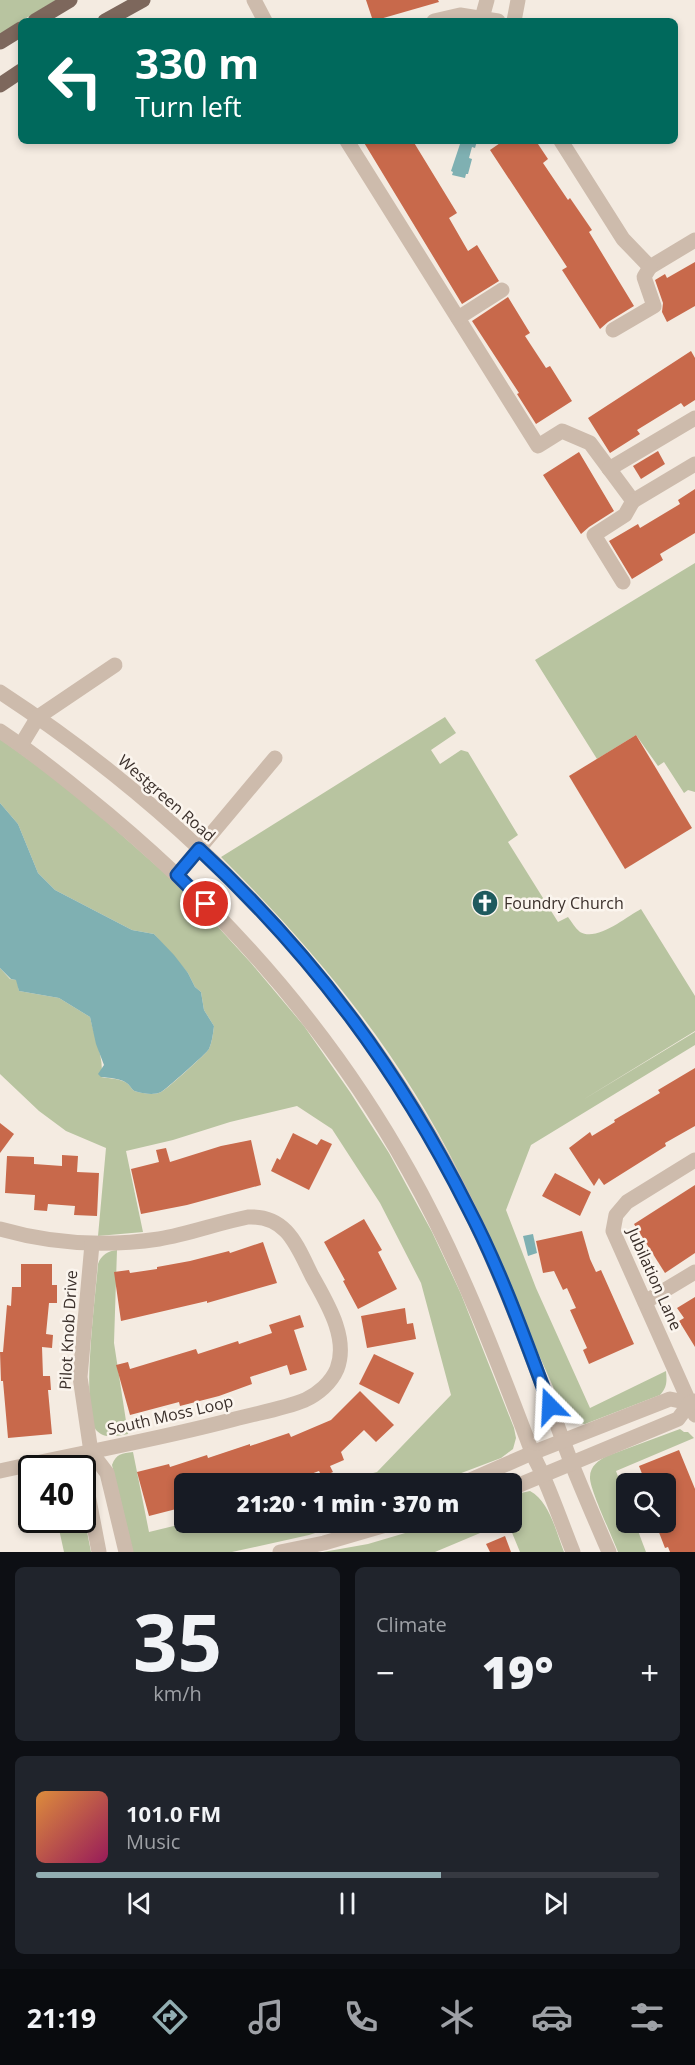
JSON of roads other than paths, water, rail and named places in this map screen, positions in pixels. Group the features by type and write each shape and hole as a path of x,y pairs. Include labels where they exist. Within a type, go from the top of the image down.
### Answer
{"main road":[{"path":"40,18 70,0"},
{"path":"110,18 141,0"},
{"path":"0,42 18,31"},
{"path":"0,85 18,73"}],"street":[{"path":"254,0 263,18"},
{"path":"447,18 460,15 482,18 488,0"},
{"path":"515,18 518,0"},
{"path":"349,144 538,446 562,431 590,443 633,501"},
{"path":"563,144 623,239 650,267"},
{"path":"614,330 654,306 644,277 650,267 695,240"},
{"path":"458,318 502,290"},
{"path":"609,469 695,418"},
{"path":"623,582 594,535 625,515 633,501 695,464"},
{"path":"21,745 38,717 115,665"},
{"name":"Westgreen Road","path":"0,692 38,717 138,792 199,849 280,930 332,991 372,1044 440,1153 491,1256 609,1552"},
{"path":"0,731 115,819 177,875 254,954 343,1064 409,1170 459,1270 573,1552"},
{"path":"177,875 275,758"},
{"name":"Jubilation Lane","path":"693,1407 616,1239 613,1223 616,1215 627,1202 695,1160"},
{"name":"South Moss Loop","path":"0,1471 198,1429 303,1401 321,1390 336,1371 341,1355 340,1337 321,1293 292,1238 280,1225 257,1216 159,1239 92,1244"},
{"path":"0,1229 55,1241 92,1244"},
{"name":"Pilot Knob Drive","path":"92,1244 80,1377 91,1452 85,1479 99,1552"},
{"path":"645,1302 695,1272"},
{"path":"486,1473 670,1399 693,1407"},
{"path":"522,1484 678,1419 693,1407"},
{"name":"Pilot Knob Drive","path":"91,1452 107,1473 126,1552"},
{"path":"280,1552 358,1533"}],"water":[{"path":"460,144 476,144 475,148 472,147 469,158 472,159 465,178 452,175 451,171"},
{"path":"0,803 18,824 38,873 55,890 132,930 154,934 174,955 188,973 195,987 201,992 204,1010 214,1026 209,1049 161,1092 141,1093 134,1091 122,1081 101,1077 98,1074 104,1065 90,1017 59,998 19,991 16,980 11,979 0,968"},
{"path":"533,1234 537,1253 528,1256 523,1236"}],"place":[{"name":"Foundry Church","path":"485,903"}]}
